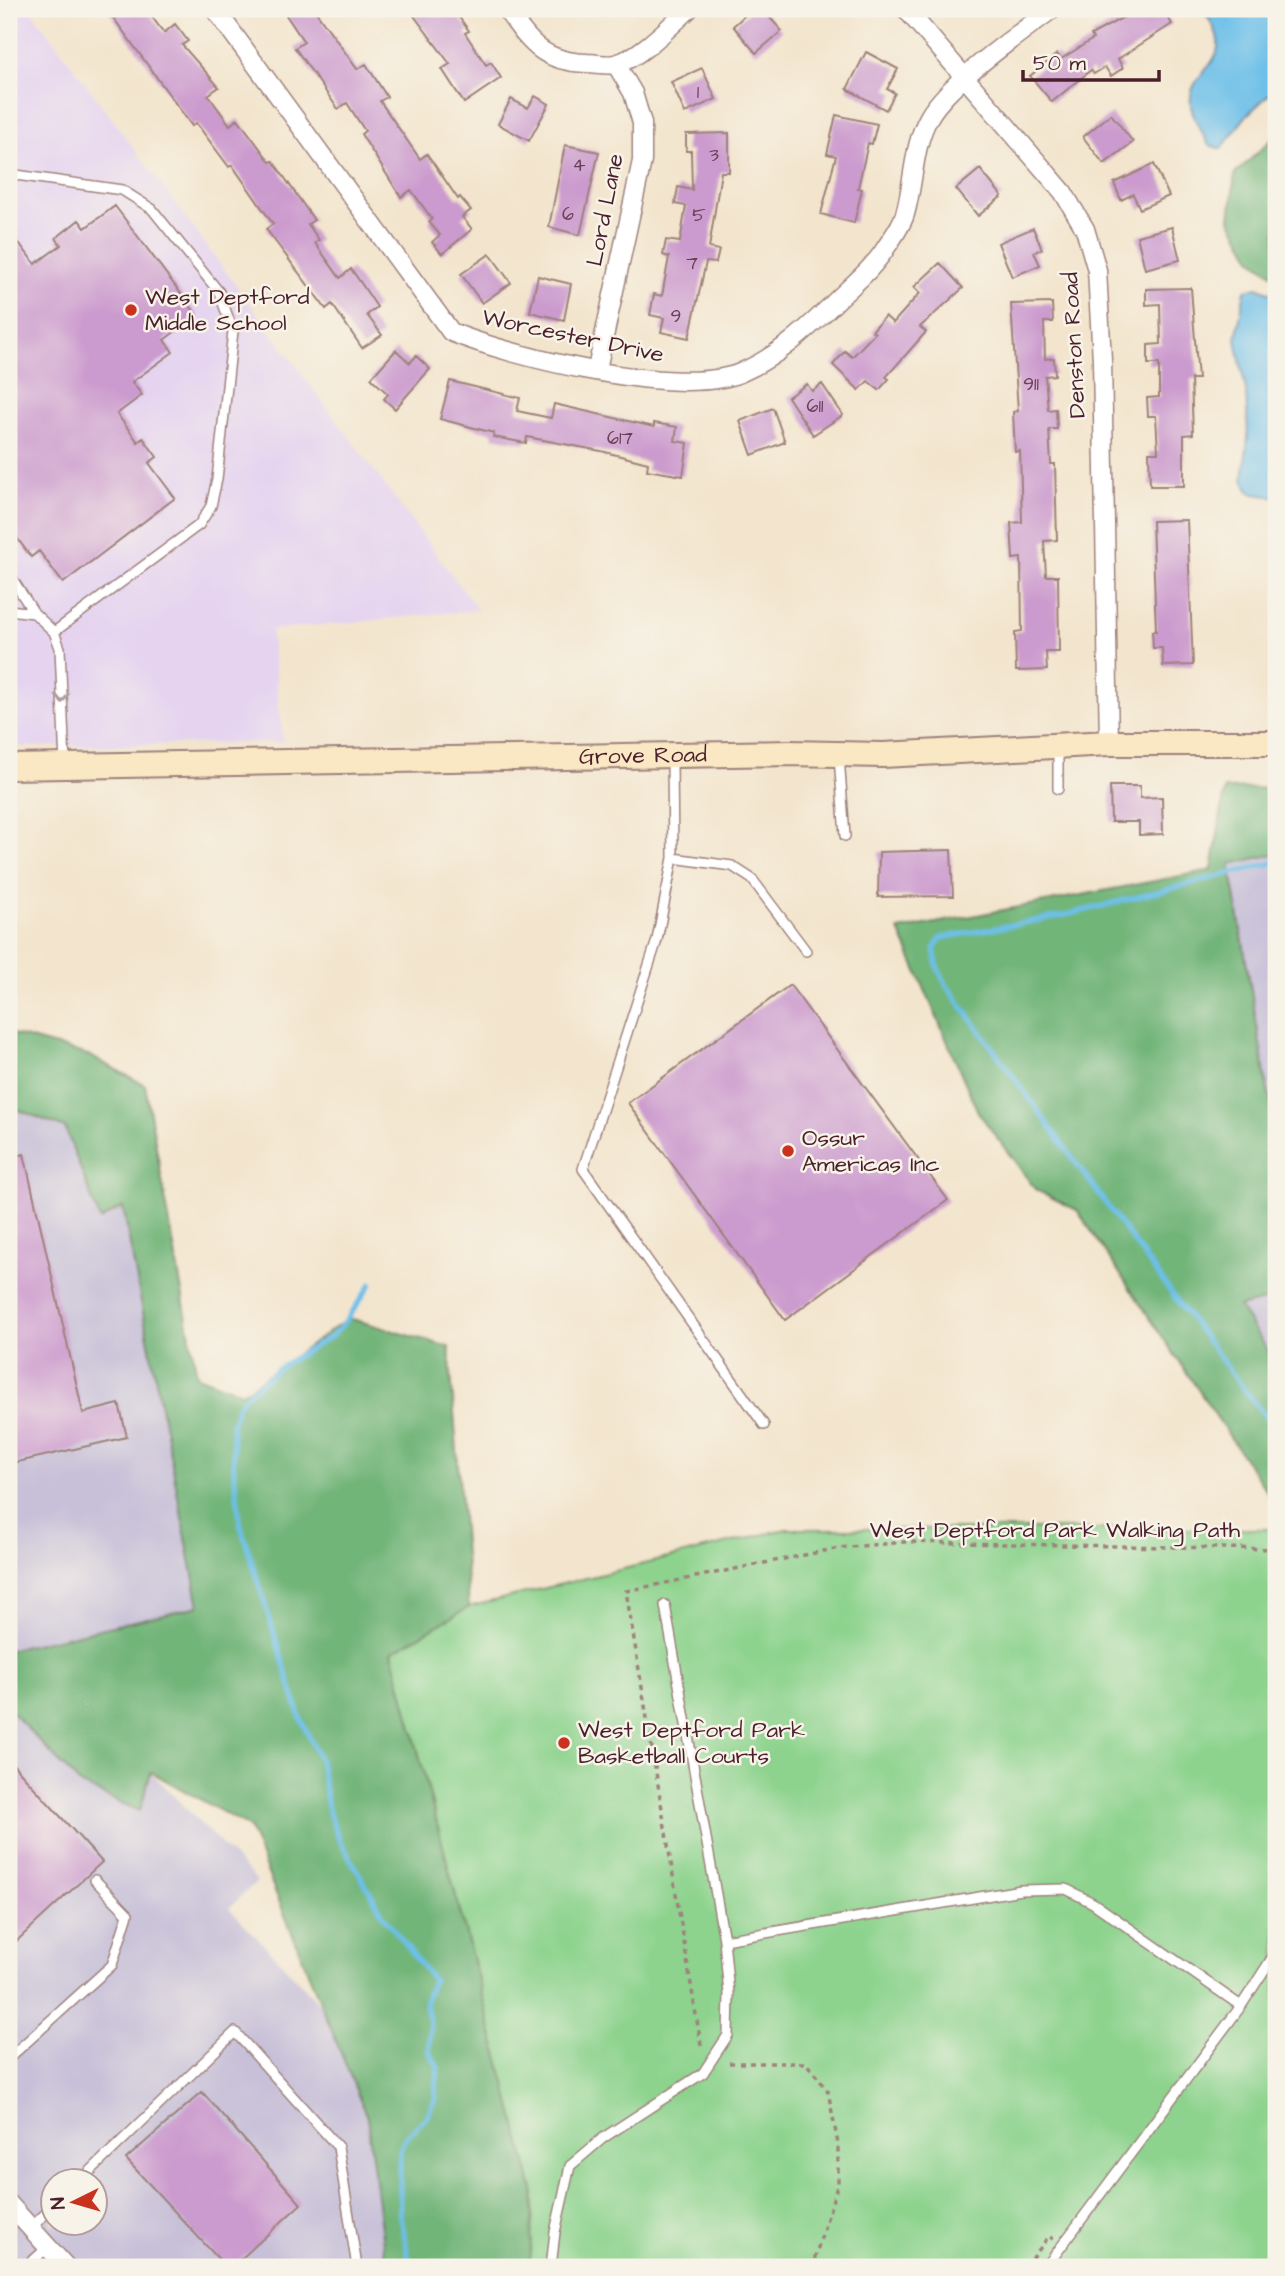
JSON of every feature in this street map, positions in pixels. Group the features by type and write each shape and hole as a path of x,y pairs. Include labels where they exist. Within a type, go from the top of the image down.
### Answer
{"main road":[{"name":"Grove Road","path":"9,767 883,755 1109,743 1276,743"}],"street":[{"name":"Worcester Drive","path":"215,9 451,332 489,348 652,380 693,381 737,374 772,358 822,314 886,249 905,216 929,117 966,78 1052,9"},
{"path":"506,9 529,43 548,55 570,63 616,64 649,44 689,9"},
{"name":"Denston Road","path":"906,9 1063,192 1085,229 1097,270 1102,374 1109,743"},
{"name":"Lord Lane","path":"597,369 642,161 642,123 633,93 616,64"},
{"path":"9,2204 66,2267"}],"lane":[{"path":"9,174 122,190 152,209 219,292 233,331 211,506 198,525 54,632"},
{"path":"9,574 34,613 54,632 60,648 65,766"},
{"path":"9,610 34,613"},
{"path":"1058,745 1058,789"},
{"path":"839,755 845,836"},
{"path":"671,756 673,858 657,940 583,1169 764,1425"},
{"path":"673,858 732,866 752,879 806,951"},
{"path":"551,2267 555,2232 570,2166 603,2138 703,2073 727,2035 729,1994 724,1940 665,1605"},
{"path":"9,2058 112,1965 128,1914 95,1880"},
{"path":"724,1940 1021,1890 1066,1889 1093,1903 1241,2006"},
{"path":"1046,2267 1241,2006 1276,1952"},
{"path":"93,2168 234,2032 338,2147 357,2267"},
{"path":"31,2228 38,2221"},
{"path":"26,2267 48,2247"}],"path":[{"name":"West Deptford Park Walking Path","path":"701,2045 626,1591 839,1548 905,1542 1276,1549"},
{"path":"729,2063 806,2063 828,2091 838,2144 838,2183 812,2267"}],"shaded area":[{"name":"West Deptford Middle School","path":"9,9 30,9 478,610 271,630 283,742 9,747"},
{"path":"1276,854 1276,1118 1267,1086 1230,863"},
{"path":"9,1106 65,1128 100,1219 123,1207 199,1607 9,1650"},
{"path":"1276,1298 1276,1363 1239,1307"},
{"path":"9,1709 81,1785 150,1772 257,1881 229,1908 322,2006 367,2117 386,2267 9,2267"}],"green space":[{"path":"1276,135 1276,277 1253,260 1230,219 1235,174"},
{"path":"1276,788 1276,854 1230,864 1267,1086 1276,1118 1276,1298 1239,1307 1276,1363 1276,1505 1077,1210 1036,1190 978,1112 899,930 1212,870 1225,789"},
{"path":"9,1033 88,1055 145,1085 197,1376 242,1393 349,1318 449,1347 469,1607 392,1652 534,2194 529,2267 386,2267 367,2117 249,1827 151,1772 140,1811 81,1785 9,1709 9,1650 199,1606 123,1207 100,1220 65,1128 9,1106"},
{"path":"786,1529 1276,1529 1276,2267 529,2267 534,2194 392,1652 469,1607"}],"water":[{"path":"1202,9 1276,9 1276,88 1247,115 1221,149 1209,145 1191,105 1192,92 1197,81 1217,53 1218,42 1214,28"},
{"path":"1257,287 1276,295 1276,497 1254,494 1248,490 1243,479 1248,437 1246,390 1236,340 1245,290"}],"building":[{"path":"107,9 146,9 164,33 175,24 188,41 182,45 219,87 208,95 230,125 238,119 270,162 273,161 314,220 308,224 319,240 315,243 340,278 351,269 377,307 367,315 382,335 362,348 332,304 326,309 266,229 273,224 232,165 229,167 196,123 192,126"},
{"path":"282,9 314,9 357,69 366,64 387,97 380,101 420,159 427,154 458,199 460,197 471,210 462,217 472,229 442,254 432,242 440,235 429,222 432,219 411,190 401,197 361,134 365,131 347,103 338,109 295,48 304,42"},
{"path":"409,9 453,9 469,31 465,33 486,65 491,62 501,78 464,103 442,69 450,64"},
{"path":"752,9 762,9 782,31 756,53 733,26"},
{"path":"1138,9 1162,9 1172,24 1118,59 1123,68 1111,76 1105,67 1094,74 1091,70 1052,102 1030,76 1057,54 1061,59 1093,39 1091,35"},
{"path":"866,52 898,69 887,89 895,93 886,110 847,89"},
{"path":"702,68 716,99 685,113 671,82"},
{"path":"535,96 549,104 529,141 498,124 511,99 528,108"},
{"path":"1111,114 1133,142 1104,164 1083,137"},
{"path":"836,115 877,124 872,144 868,143 854,223 821,214 836,156 827,154"},
{"path":"729,133 729,172 721,172 709,248 719,250 716,263 706,262 689,338 661,332 664,318 650,315 654,294 662,296 669,257 663,255 666,240 680,242 686,206 675,204 678,187 692,190 691,151 686,151 686,134"},
{"path":"565,145 599,152 580,235 549,227"},
{"path":"1154,164 1169,196 1140,209 1133,194 1121,200 1114,183"},
{"path":"980,169 1002,196 978,216 956,189"},
{"name":"West Deptford Middle School","path":"115,206 197,315 164,340 173,352 132,382 142,395 117,414 138,442 143,438 157,457 149,463 175,498 63,583 39,551 31,557 9,527 9,251 19,243 35,264 61,245 56,238 79,220 85,228"},
{"path":"1172,227 1180,260 1145,269 1137,236"},
{"path":"1033,228 1042,249 1034,252 1040,265 1012,277 998,243"},
{"path":"490,254 511,283 482,303 461,274"},
{"path":"940,263 963,288 920,327 926,332 886,377 889,379 879,390 868,381 859,390 833,365 845,351 852,357 875,333 872,331 885,316 893,323 920,293 914,287"},
{"path":"538,276 571,284 564,320 530,312"},
{"path":"1191,288 1198,379 1191,379 1193,434 1184,435 1184,486 1150,486 1149,452 1158,452 1156,416 1148,416 1147,398 1159,397 1159,364 1148,364 1148,345 1161,344 1160,304 1146,305 1146,289"},
{"path":"1052,303 1053,322 1044,322 1045,359 1054,358 1055,375 1045,376 1048,410 1056,409 1057,429 1049,429 1051,464 1055,464 1057,540 1044,541 1046,576 1058,576 1059,652 1046,652 1047,670 1016,671 1015,632 1022,631 1021,558 1013,559 1011,523 1022,522 1020,451 1015,452 1013,412 1018,411 1011,304"},
{"path":"396,350 410,363 416,356 430,369 395,409 384,399 388,394 371,378"},
{"path":"450,381 520,398 517,411 551,418 554,404 654,427 654,423 677,427 675,441 688,443 683,476 647,470 648,463 601,451 527,437 526,443 493,437 494,433 440,419"},
{"path":"807,384 812,391 822,384 843,415 813,435 788,397"},
{"path":"773,408 785,442 752,455 740,421"},
{"path":"1187,520 1193,665 1163,666 1162,648 1153,648 1152,631 1156,631 1152,521"},
{"path":"1110,786 1140,786 1140,798 1162,797 1163,834 1139,835 1139,822 1111,822"},
{"path":"951,850 953,896 878,897 879,852"},
{"name":"Ossur Americas Inc","path":"790,985 948,1200 785,1320 628,1103"},
{"path":"24,1154 83,1413 119,1404 127,1437 9,1464 9,1158"},
{"path":"9,1760 102,1862 9,1948"},
{"path":"202,2092 301,2204 232,2267 226,2267 126,2159"}],"waterway":[{"path":"1276,862 1066,915 941,938 934,949 938,969 947,986 1151,1265 1276,1430"},
{"path":"371,1284 346,1321 332,1336 283,1365 246,1395 237,1407 232,1426 241,1527 301,1719 320,1760 329,1813 339,1839 385,1918 433,1980 425,2001 430,2023 429,2051 438,2067 435,2099 426,2118 405,2138 400,2150 400,2211 410,2267"}],"place":[{"name":"West Deptford Middle School","path":"131,310"},
{"name":"Ossur Americas Inc","path":"788,1151"},
{"name":"West Deptford Park Basketball Courts","path":"564,1743"}]}
